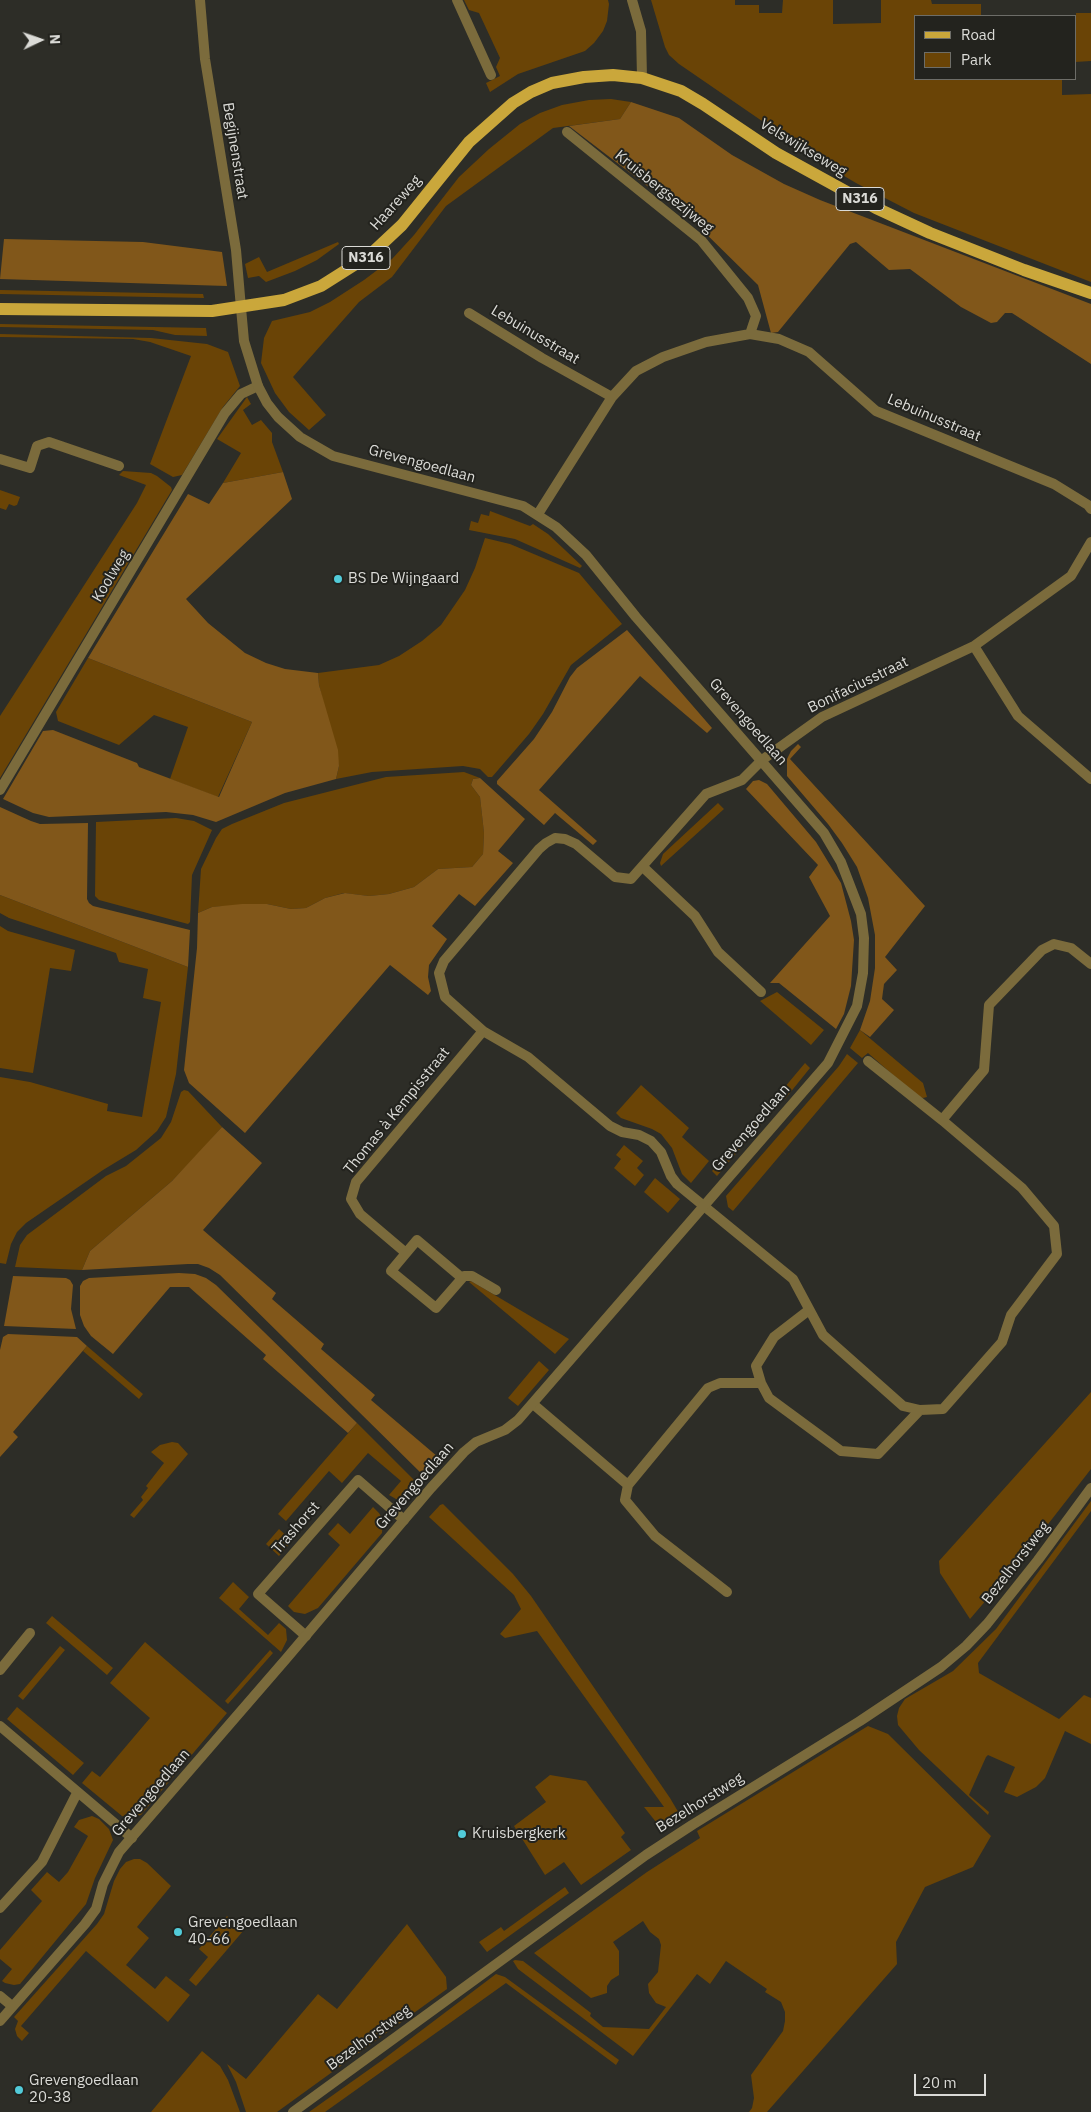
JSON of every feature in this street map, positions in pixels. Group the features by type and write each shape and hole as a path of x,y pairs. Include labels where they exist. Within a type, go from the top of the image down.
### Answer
{"main road":[{"name":"Haareweg","path":"0,309 212,311 284,300 321,286 370,255 402,225 469,142 499,113 530,92 552,84 584,77 614,75 642,78"},
{"name":"Velswijkseweg","path":"642,78 673,88 696,100 776,152 876,208 964,246 1091,293"}],"street":[{"name":"Begijnenstraat","path":"200,0 205,59 236,250 241,308"},
{"path":"457,0 491,75"},
{"path":"632,0 641,31 642,78"},
{"name":"Kruisbergsezijweg","path":"567,132 702,240 748,298 756,316 750,334"},
{"name":"Grevengoedlaan","path":"0,2021 96,1909 111,1866 119,1852 404,1520 464,1452 476,1442 505,1430 518,1420 533,1404 828,1063 857,1006 863,973 864,938 861,914 841,862 824,833 636,617 586,555 556,527 523,506 333,456 317,448 288,428 267,403 258,386 244,341 241,308"},
{"name":"Lebuinusstraat","path":"469,313 542,358 612,397"},
{"name":"Lebuinusstraat","path":"538,514 612,397 636,371 663,357 706,342 750,334 779,339 809,352 876,411 1054,484 1088,505 1091,509"},
{"name":"Koolweg","path":"0,790 226,413 241,394 258,386"},
{"path":"0,459 30,468 37,446 49,442 119,466"},
{"name":"Bonifaciusstraat","path":"762,760 822,717 974,646 1071,576 1091,542"},
{"path":"974,646 1018,716 1091,779"},
{"path":"762,760 742,780 706,794 631,879 615,877 576,844 565,839 555,838 539,849 444,961 439,972 445,997 483,1031 528,1057 610,1126 622,1132 639,1135 651,1141 661,1152 671,1176 677,1184 793,1279 823,1335 904,1406 920,1410 942,1409 1002,1342 1011,1315 1057,1254 1054,1226 1022,1188 942,1120 868,1061"},
{"path":"643,867 695,916 718,952 761,992"},
{"path":"942,1120 984,1070 989,1005 1042,950 1054,944 1071,948 1091,964"},
{"name":"Thomas à Kempisstraat","path":"406,1253 360,1214 351,1200 356,1182 483,1031"},
{"path":"462,1278 417,1240 392,1271 436,1308 464,1276 472,1276 496,1290"},
{"path":"809,1310 774,1337 756,1366 761,1383 769,1398 841,1451 878,1454 920,1410"},
{"path":"727,1592 655,1536 625,1500 628,1485 708,1388 720,1383 761,1383"},
{"path":"533,1404 628,1485"},
{"name":"Trashorst","path":"306,1636 258,1594 358,1480 404,1520"},
{"name":"Bezelhorstweg","path":"293,2112 646,1855 860,1721 941,1667 966,1646 987,1624 1038,1560 1091,1488"},
{"path":"0,1670 30,1633"},
{"path":"0,1726 132,1838"},
{"path":"0,1908 42,1862 78,1793"},
{"path":"0,1996 12,2006"}],"green space":[{"path":"464,0 608,0 609,4 607,21 603,31 585,51 518,74 490,92 486,83 500,76 496,67 500,58 479,13 469,10"},
{"path":"651,0 735,0 735,5 759,5 759,13 782,13 783,0 833,0 833,24 881,23 881,0 931,0 932,4 981,4 981,15 914,15 914,80 1062,80 1062,95 1091,94 1091,282 914,213 856,183 829,167 679,64 669,55"},
{"path":"1076,13 1091,13 1091,61 1076,62"},
{"path":"611,99 631,102 620,119 553,128 446,206 392,277 359,302 293,377 326,415 309,430 289,412 275,393 261,363 264,338 272,321 310,312 330,302 392,259 414,235 459,177 520,124 540,113 562,105 589,100"},
{"path":"338,242 339,244 317,260 295,271 266,282 259,276 248,278 245,264 259,257 267,272"},
{"path":"0,290 203,294 204,298 0,294"},
{"path":"0,324 206,328 207,336 175,335 153,330 0,327"},
{"path":"0,334 151,338 207,344 228,352 240,386 223,407 182,475 173,477 150,464 191,356 150,342 133,339 0,337"},
{"path":"247,397 251,404 243,410 252,425 261,420 272,433 272,442 283,472 223,483 241,453 217,439"},
{"path":"123,471 151,473 171,487 172,490 0,778 0,716 137,503 146,485 119,475"},
{"path":"0,490 20,497 17,505 9,504 6,510 0,508"},
{"path":"490,511 530,526 533,524 548,534 582,566 580,568 515,539 469,530 471,521 478,523 481,514 489,516"},
{"path":"485,538 510,544 579,573 622,624 571,665 543,714 529,734 492,777 488,777 480,769 463,766 372,772 336,779 339,766 319,685 318,673 379,665 399,656 422,641 441,625 465,590"},
{"path":"88,658 252,722 218,797 170,779 188,727 154,715 119,745 58,721 56,712"},
{"path":"464,772 480,778 473,779 471,785 480,797 484,833 483,854 472,867 438,869 414,887 389,894 369,896 344,893 325,898 306,908 291,909 267,904 212,907 198,913 201,869 222,829 284,803 386,777"},
{"path":"718,803 724,809 661,866 663,854"},
{"path":"176,818 194,821 212,830 192,875 190,922 188,924 99,900 95,896 96,822"},
{"path":"0,895 188,967 176,1074 166,1117 157,1131 136,1150 103,1170 26,1223 17,1232 11,1244 6,1264 0,1263 0,1077 30,1082 108,1104 107,1111 142,1117 161,1002 143,998 148,969 119,962 116,953 9,918 0,913"},
{"path":"0,926 8,931 75,950 71,971 50,968 33,1073 0,1068"},
{"path":"777,992 824,1030 811,1045 760,1001"},
{"path":"860,1030 923,1083 927,1097 917,1096 868,1053 862,1058 850,1048"},
{"path":"847,1054 858,1063 733,1211 728,1207 726,1196 839,1066"},
{"path":"805,1063 810,1068 785,1099 779,1094"},
{"path":"641,1085 689,1128 682,1137 709,1161 691,1183 682,1174 672,1148 661,1134 621,1118 616,1113"},
{"path":"184,1090 188,1091 222,1127 199,1153 172,1181 90,1251 82,1270 15,1267 20,1245 27,1235 106,1176 126,1166 161,1138 171,1122 181,1092"},
{"path":"757,1119 762,1123 717,1176 712,1171"},
{"path":"624,1145 643,1161 637,1168 644,1175 635,1186 614,1168 621,1159 616,1155"},
{"path":"655,1178 680,1199 668,1213 644,1192"},
{"path":"471,1281 569,1339 555,1354 469,1282"},
{"path":"87,1346 143,1394 139,1399 83,1351"},
{"path":"539,1361 549,1370 518,1406 508,1398"},
{"path":"1091,1392 1091,1469 1017,1564 970,1619 940,1573 939,1561"},
{"path":"357,1423 421,1487 414,1495 403,1500 389,1495 401,1481 368,1453 342,1483 329,1471 286,1521 278,1514"},
{"path":"172,1442 178,1443 188,1454 134,1518 130,1515 143,1500 141,1497 148,1488 146,1486 164,1463 151,1452 160,1445"},
{"path":"1091,1501 1091,1511 978,1663 979,1673 1059,1719 1084,1695 1091,1698 1091,1744 1065,1731 1045,1778 1036,1787 1017,1797 1004,1792 1015,1767 988,1755 969,1795 989,1812 988,1815 919,1750 898,1725 897,1716 899,1708 905,1699 953,1671 996,1629"},
{"path":"443,1504 513,1574 531,1596 670,1798 680,1815 667,1825 656,1822 644,1807 664,1807 537,1631 505,1638 500,1634 521,1609 514,1595 429,1517"},
{"path":"373,1507 383,1520 382,1533 318,1608 305,1614 294,1612 288,1606 340,1545 328,1534 338,1523 350,1534"},
{"path":"279,1529 292,1541 279,1556 266,1544"},
{"path":"233,1582 249,1597 239,1609 268,1635 279,1623 286,1629 287,1640 281,1652 219,1598"},
{"path":"52,1616 113,1668 107,1675 46,1623"},
{"path":"145,1642 227,1713 141,1815 129,1818 122,1816 82,1783 92,1771 100,1777 150,1718 110,1683"},
{"path":"60,1646 65,1650 23,1700 18,1696"},
{"path":"270,1650 273,1653 228,1704 225,1701"},
{"path":"17,1707 84,1763 73,1775 7,1719"},
{"path":"868,1726 888,1734 991,1836 973,1867 925,1887 896,1942 897,1964 767,2112 749,2112 754,2098 751,2075 783,2031 785,2012 781,2002 765,1992 767,1989 726,1961 710,1984 697,1974 633,2056 518,1969 513,1961 515,1960 523,1961 591,2013 590,2016 603,2027 649,2029 666,2007 656,2003 649,1993 648,1984 658,1972 661,1945 659,1939 650,1932 643,1921 613,1942 619,1951 619,1975 611,1980 607,1986 607,1993 591,1998 534,1953 647,1872 700,1838 697,1831"},
{"path":"550,1775 586,1781 625,1833 621,1837 631,1850 581,1885 564,1862 545,1875 514,1826 546,1802 535,1787"},
{"path":"92,1816 99,1819 109,1829 113,1840 95,1878 86,1904 20,1984 5,1983 2,1981 12,1969 0,1959 0,1950 42,1901 31,1890 47,1872 59,1882 68,1872 88,1836 74,1827 79,1820"},
{"path":"140,1859 147,1863 171,1886 137,1927 149,1938 126,1965 155,1989 166,1976 190,1995 168,2022 86,1951 21,2026 29,2033 22,2041 17,2036 15,2029 18,2021 14,2017 97,1924 104,1914 114,1881 120,1869 126,1862"},
{"path":"565,1887 569,1893 487,1952 479,1942 501,1927 504,1931"},
{"path":"227,1916 244,1930 196,1986 189,1980 208,1957 199,1949"},
{"path":"407,1924 446,1977 447,1989 277,2112 246,2112 236,2082 227,2064 246,2079 318,1994 337,2009"},
{"path":"496,1974 505,1977 619,2060 616,2065 506,1983 325,2112 309,2112 381,2061"},
{"path":"202,2051 220,2066 228,2080 240,2112 151,2112"}],"shaded area":[{"path":"631,102 679,118 732,155 784,184 820,200 1091,304 1091,364 1012,313 1005,313 997,322 991,323 961,307 910,269 889,270 856,242 850,244 778,332 771,333 758,285 693,221 569,126 620,119"},
{"path":"4,239 143,242 222,252 227,286 0,279"},
{"path":"283,472 292,499 186,599 208,623 245,653 285,669 318,673 319,685 338,750 339,766 336,779 285,793 216,822 193,815 166,812 49,817 33,813 3,799 43,731 53,730 137,763 139,767 219,797 252,722 88,658 188,494 209,504 223,483"},
{"path":"627,630 712,728 707,733 640,676 539,790 597,841 593,845 555,813 544,825 497,784 497,781 534,739 577,668"},
{"path":"798,744 801,747 790,759 925,906 885,957 897,970 884,984 882,999 894,1010 870,1037 860,1030 870,1001 875,968 875,935 868,898 857,867 842,843 787,776 787,759 791,751"},
{"path":"480,778 525,819 498,851 513,863 475,906 459,894 432,926 447,939 429,965 428,977 431,991 428,995 390,965 245,1133 189,1083 184,1070 197,948 198,913 212,907 242,904 267,904 291,909 306,908 325,898 345,893 369,896 389,894 414,887 438,869 472,867 483,854 484,833 480,797 471,785 473,779"},
{"path":"759,780 767,784 816,842 841,883 854,940 851,986 844,1014 836,1029 779,983 770,983 830,916 809,877 818,865 746,789 753,781"},
{"path":"0,807 40,824 88,823 87,899 89,903 93,906 190,930 188,967 0,895"},
{"path":"222,1127 262,1163 203,1230 276,1293 272,1299 324,1344 321,1349 375,1395 371,1400 438,1457 424,1476 220,1275 209,1268 198,1264 188,1264 82,1270 90,1251 172,1181"},
{"path":"179,1273 195,1274 206,1278 216,1285 357,1423 348,1433 263,1359 266,1355 189,1287 170,1287 113,1354 91,1336 84,1326 80,1315 80,1286 83,1281 89,1278"},
{"path":"13,1276 66,1278 70,1280 73,1285 71,1309 76,1329 4,1326"},
{"path":"8,1334 77,1337 87,1346 13,1432 18,1437 0,1457 0,1350 3,1337"}],"place":[{"name":"BS De Wijngaard","path":"338,579"},
{"name":"Kruisbergkerk","path":"462,1834"},
{"name":"Grevengoedlaan 40-66","path":"178,1932"},
{"name":"Grevengoedlaan 20-38","path":"19,2090"}]}
